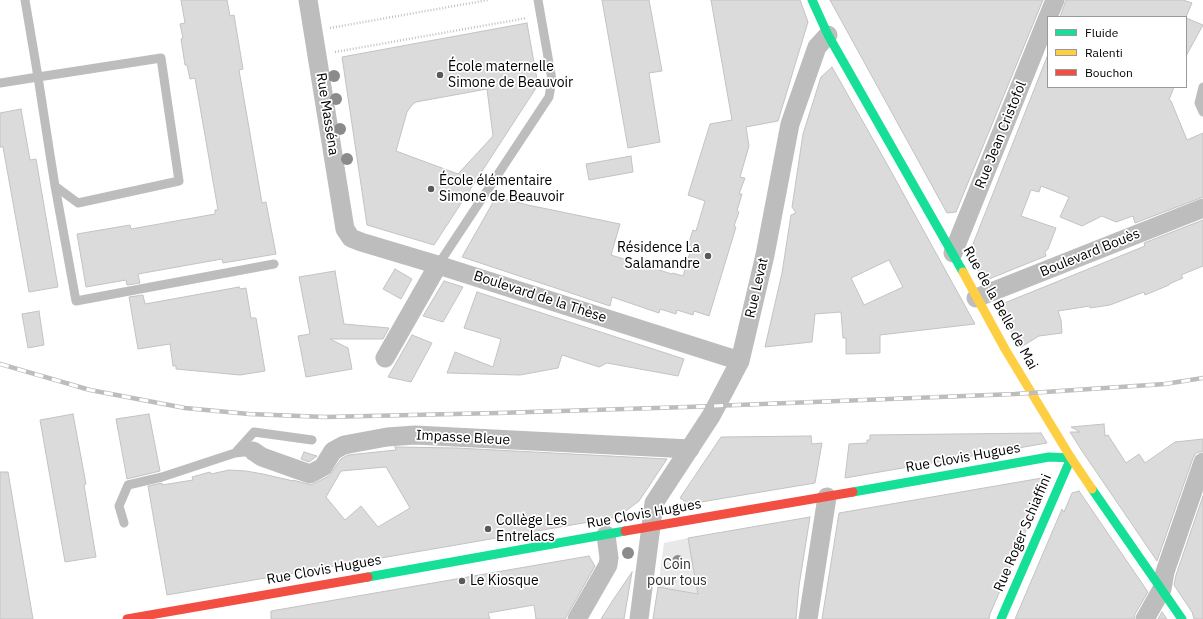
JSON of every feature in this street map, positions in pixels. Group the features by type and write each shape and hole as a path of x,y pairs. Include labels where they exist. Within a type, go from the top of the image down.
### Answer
{"street":[{"name":"Rue Masséna","path":"308,0 345,229"},
{"name":"Rue de la Belle de Mai","path":"812,0 828,35 953,253 976,298 1071,458 1182,619"},
{"name":"Rue Jean Cristofol","path":"1048,16 1055,0"},
{"name":"Rue Jean Cristofol","path":"953,253 1047,19"},
{"name":"Rue Levat","path":"638,619 654,503 711,416 740,361 765,255 790,124 817,47 828,35"},
{"name":"Boulevard Bouès","path":"976,298 1203,208"},
{"name":"Boulevard de la Thèse","path":"345,229 351,238 361,242 740,361"},
{"path":"385,358 438,265"},
{"name":"Impasse Bleue","path":"244,452 310,474 323,467 333,451 344,445 387,437 415,435 690,449"},
{"name":"Rue Clovis Hugues","path":"127,619 1049,457 1071,458"},
{"name":"Rue Roger Schiaffini","path":"1001,619 1071,458"},
{"path":"1145,619 1162,589 1165,572 1203,462"},
{"path":"808,619 827,497"},
{"path":"577,619 608,565 609,558 606,535"}],"lane":[{"path":"26,0 76,301 274,264"},
{"path":"438,265 549,97 552,80 538,0"},
{"path":"0,83 161,58 179,181 78,204 56,186"},
{"path":"1203,87 1199,103 1203,112"},
{"path":"124,523 119,506 128,485 162,477 244,452 254,432 312,440"}],"path":[{"path":"314,30 488,0"},
{"path":"342,51 540,15"}],"green space":[{"name":"Coin pour tous","path":"688,538 698,594 658,587 664,543"}],"building":[{"path":"181,0 227,0 230,16 234,15 243,69 239,70 262,203 266,202 276,254 223,263 222,259 138,274 140,283 127,285 126,280 86,287 77,234 130,225 131,229 215,214 215,210 218,210 195,78 190,79 187,65 185,65 181,39 183,38 180,24 185,23"},
{"path":"602,0 649,0 662,71 649,73 660,142 628,148"},
{"path":"711,0 800,0 808,22 778,121 746,127 749,146 740,177 745,178 739,194 742,194 737,211 739,212 734,226 736,227 709,316 694,311 693,315 677,310 676,314 660,309 659,313 612,297 610,306 462,257 496,197 620,224 611,255 683,276 692,246 688,245 693,230 696,231 705,201 688,195 710,124 732,120"},
{"path":"830,0 1043,0 956,212 947,213"},
{"path":"1066,0 1183,0 1192,3 1186,16 1060,16"},
{"path":"1187,18 1203,25 1187,54"},
{"path":"527,23 538,85 434,245 367,225 342,57","holes":["487,89 493,136 458,174 396,151 407,112 416,102"]},
{"path":"1047,57 1047,88 1174,88 1169,100 1171,101 1187,140 1203,133 1203,197 1135,223 1133,216 1116,222 1102,216 1082,226 1060,217 1069,197 1041,186 1039,192 1031,190 1021,216 1056,228 1048,249 1045,252 1046,256 984,281 969,254"},
{"path":"832,67 975,324 880,335 880,353 846,354 846,338 843,338 841,312 815,314 812,342 765,347 782,273 791,215 796,213 792,207 803,134 821,77","holes":["889,260 903,287 864,305 851,278"]},
{"path":"21,109 30,160 36,159 58,287 29,292 3,147 0,147 0,113"},
{"path":"631,156 633,172 589,180 586,164"},
{"path":"1203,220 1203,266 1181,275 1183,278 1169,285 1145,295 1144,292 1110,305 1090,308 1090,306 1058,311 1061,320 1062,333 1039,336 1021,347 1002,318 997,306 1145,246 1144,243"},
{"path":"395,269 412,279 401,299 383,289"},
{"path":"335,271 344,324 389,328 383,339 330,339 348,348 352,369 306,377 298,336 310,334 299,277"},
{"path":"444,281 463,287 443,322 423,316"},
{"path":"239,287 240,289 246,288 251,318 256,318 265,371 240,375 176,369 176,366 173,366 170,344 138,349 129,297 143,295 145,304"},
{"path":"477,292 684,359 678,376 607,363 599,367 562,355 558,368 520,375 447,373 455,352 493,367 501,339 464,328"},
{"path":"39,311 44,345 28,348 22,314"},
{"path":"412,335 432,343 411,382 388,377"},
{"path":"73,414 86,484 84,485 96,557 65,562 40,420"},
{"path":"149,414 160,471 127,479 116,419"},
{"path":"1104,424 1105,436 1108,435 1126,463 1139,454 1145,463 1175,442 1203,439 1203,451 1196,453 1193,458 1157,561 1070,432 1080,432 1071,427"},
{"path":"1041,433 1047,443 845,478 849,444 867,443 867,440 870,440 870,435"},
{"path":"811,436 812,444 822,443 815,483 689,504 680,498 721,437"},
{"path":"395,447 457,448 667,459 639,501 618,517 167,595 148,486 193,480 192,477 210,472 211,474 229,470 263,474 311,485 329,476 341,459 348,455 396,450","holes":["386,467 410,508 378,527 361,506 345,520 326,497 341,471"]},
{"path":"304,452 317,456 309,462 301,459"},
{"path":"0,472 8,472 33,619 0,619"},
{"path":"1042,478 1046,484 989,619 822,619 839,513"},
{"path":"1079,491 1148,592 1135,614 1134,619 1015,619 1062,509 1064,512 1072,493"},
{"path":"1203,496 1203,619 1194,619 1192,612 1174,585"},
{"path":"810,517 799,586 796,619 653,619 658,587 698,594 688,538"},
{"path":"589,556 595,566 565,619 536,619 534,605 488,613 490,619 271,619 271,611"},
{"path":"632,572 624,619 601,619 613,600"},
{"path":"1162,612 1167,619 1158,619"}],"railway":[{"path":"0,364 90,390 185,408 249,414 325,417 687,407 1015,394 1165,384 1203,378"}],"traffic: fast":[{"path":"812,0 828,35 963,272"},
{"path":"853,492 1049,457 1071,458"},
{"path":"1001,619 1071,458"},
{"path":"1092,489 1182,619"},
{"path":"368,577 625,531"}],"traffic: slow":[{"path":"963,272 1005,349 1071,458 1092,489"}],"traffic: jam":[{"path":"625,531 853,492"},
{"path":"127,619 368,577"}],"place":[{"name":"École maternelle Simone de Beauvoir","path":"440,75"},
{"name":"École élémentaire Simone de Beauvoir","path":"431,189"},
{"name":"Résidence La Salamandre","path":"708,256"},
{"name":"Collège Les Entrelacs","path":"488,529"},
{"name":"Le Kiosque","path":"462,581"}]}
